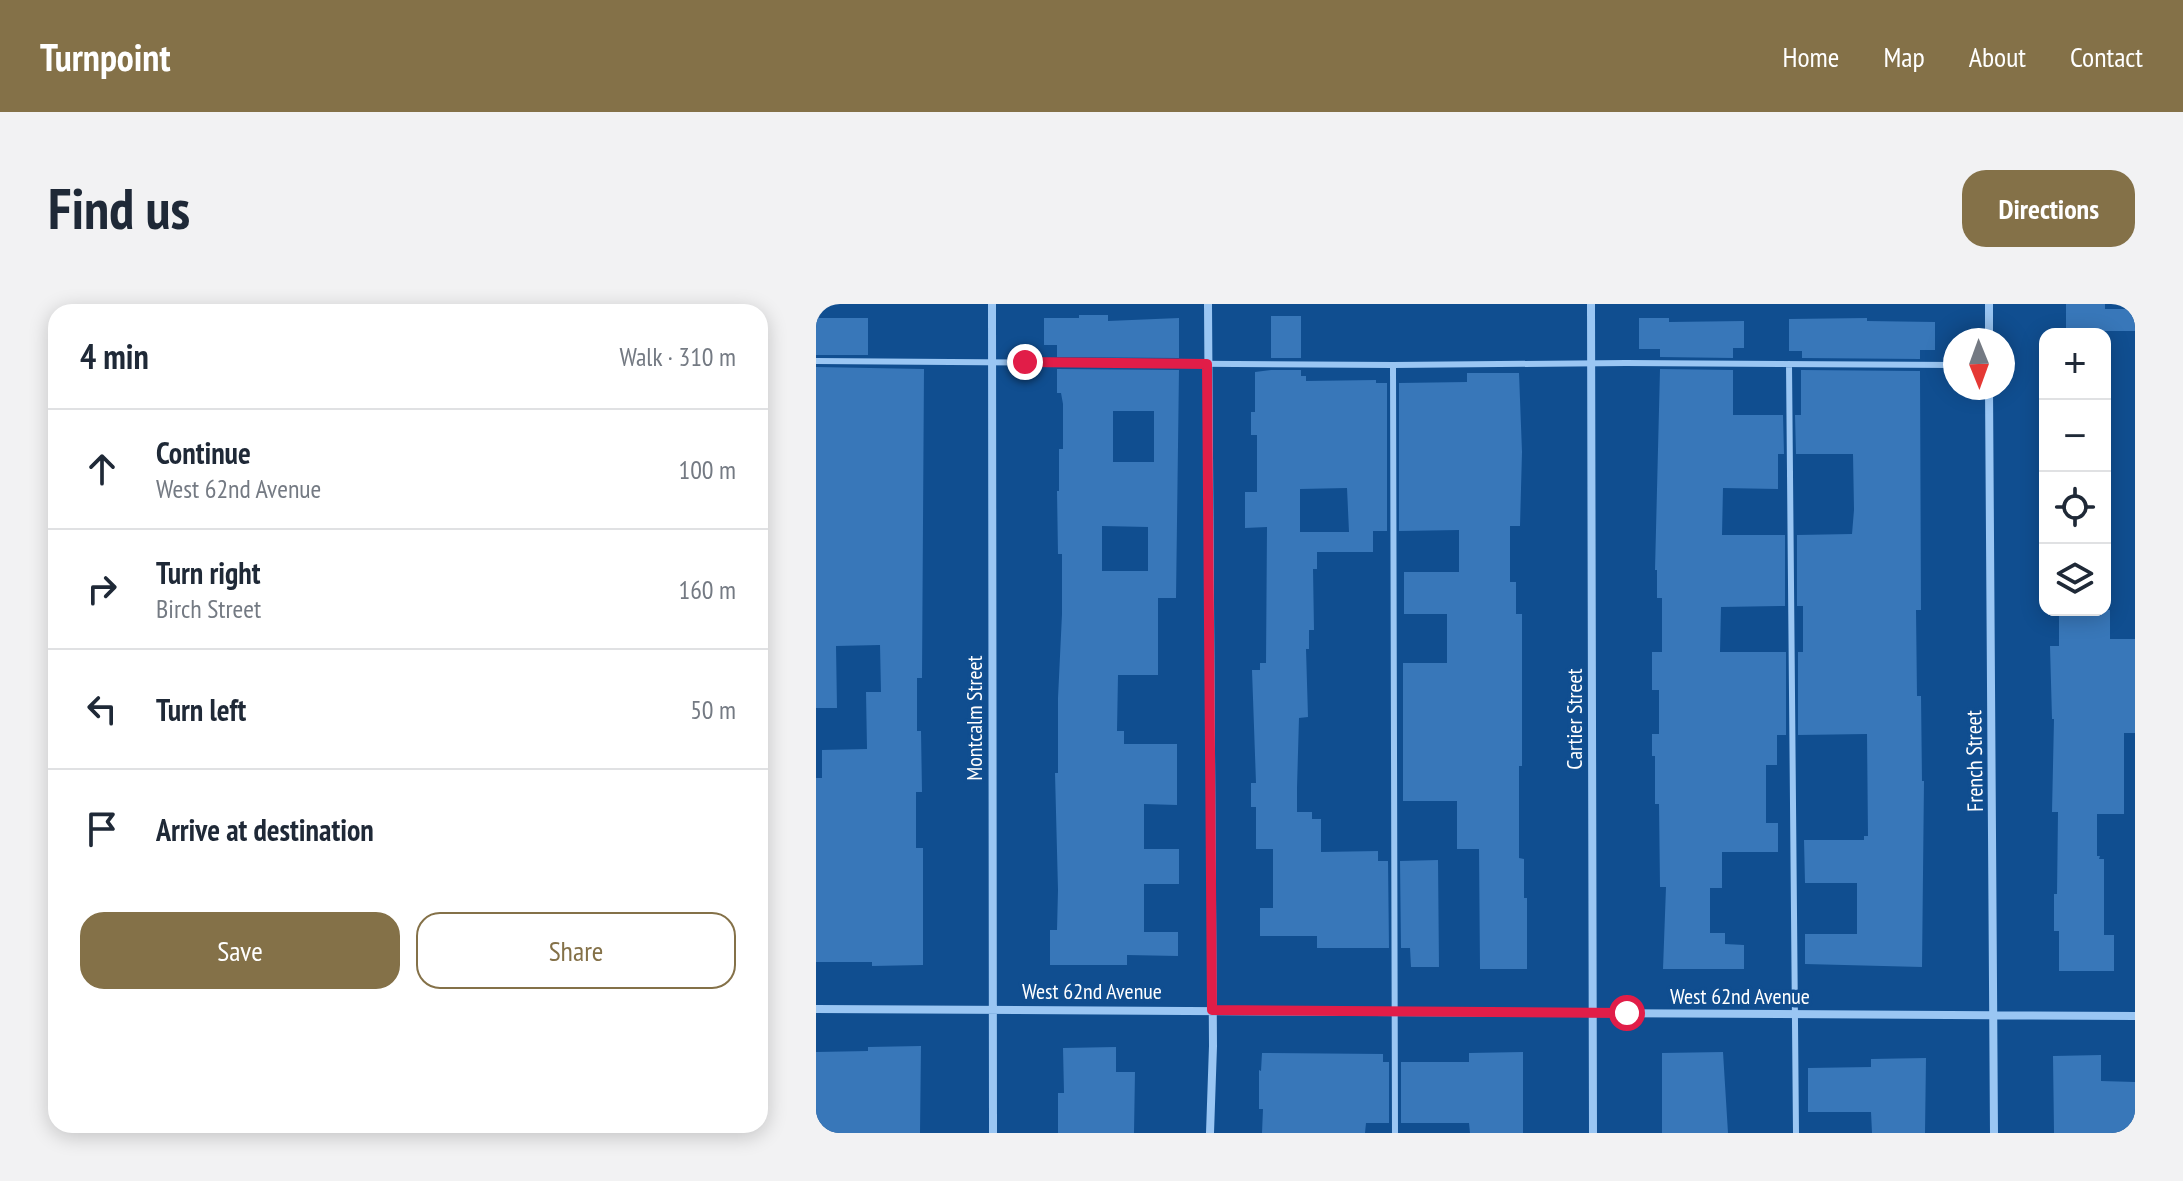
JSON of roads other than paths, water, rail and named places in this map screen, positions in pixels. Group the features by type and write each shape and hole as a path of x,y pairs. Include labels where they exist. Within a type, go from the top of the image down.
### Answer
{"street":[{"name":"Montcalm Street","path":"992,304 993,1133"},
{"path":"1208,304 1213,1058 1210,1133"},
{"name":"Cartier Street","path":"1591,304 1593,1133"},
{"path":"1989,304 1989,328"},
{"name":"French Street","path":"1989,400 1994,1133"},
{"name":"West 62nd Avenue","path":"816,1009 2135,1016"}],"lane":[{"path":"816,361 1943,365"},
{"path":"1789,364 1796,1133"},
{"path":"1393,365 1395,1133"}]}
